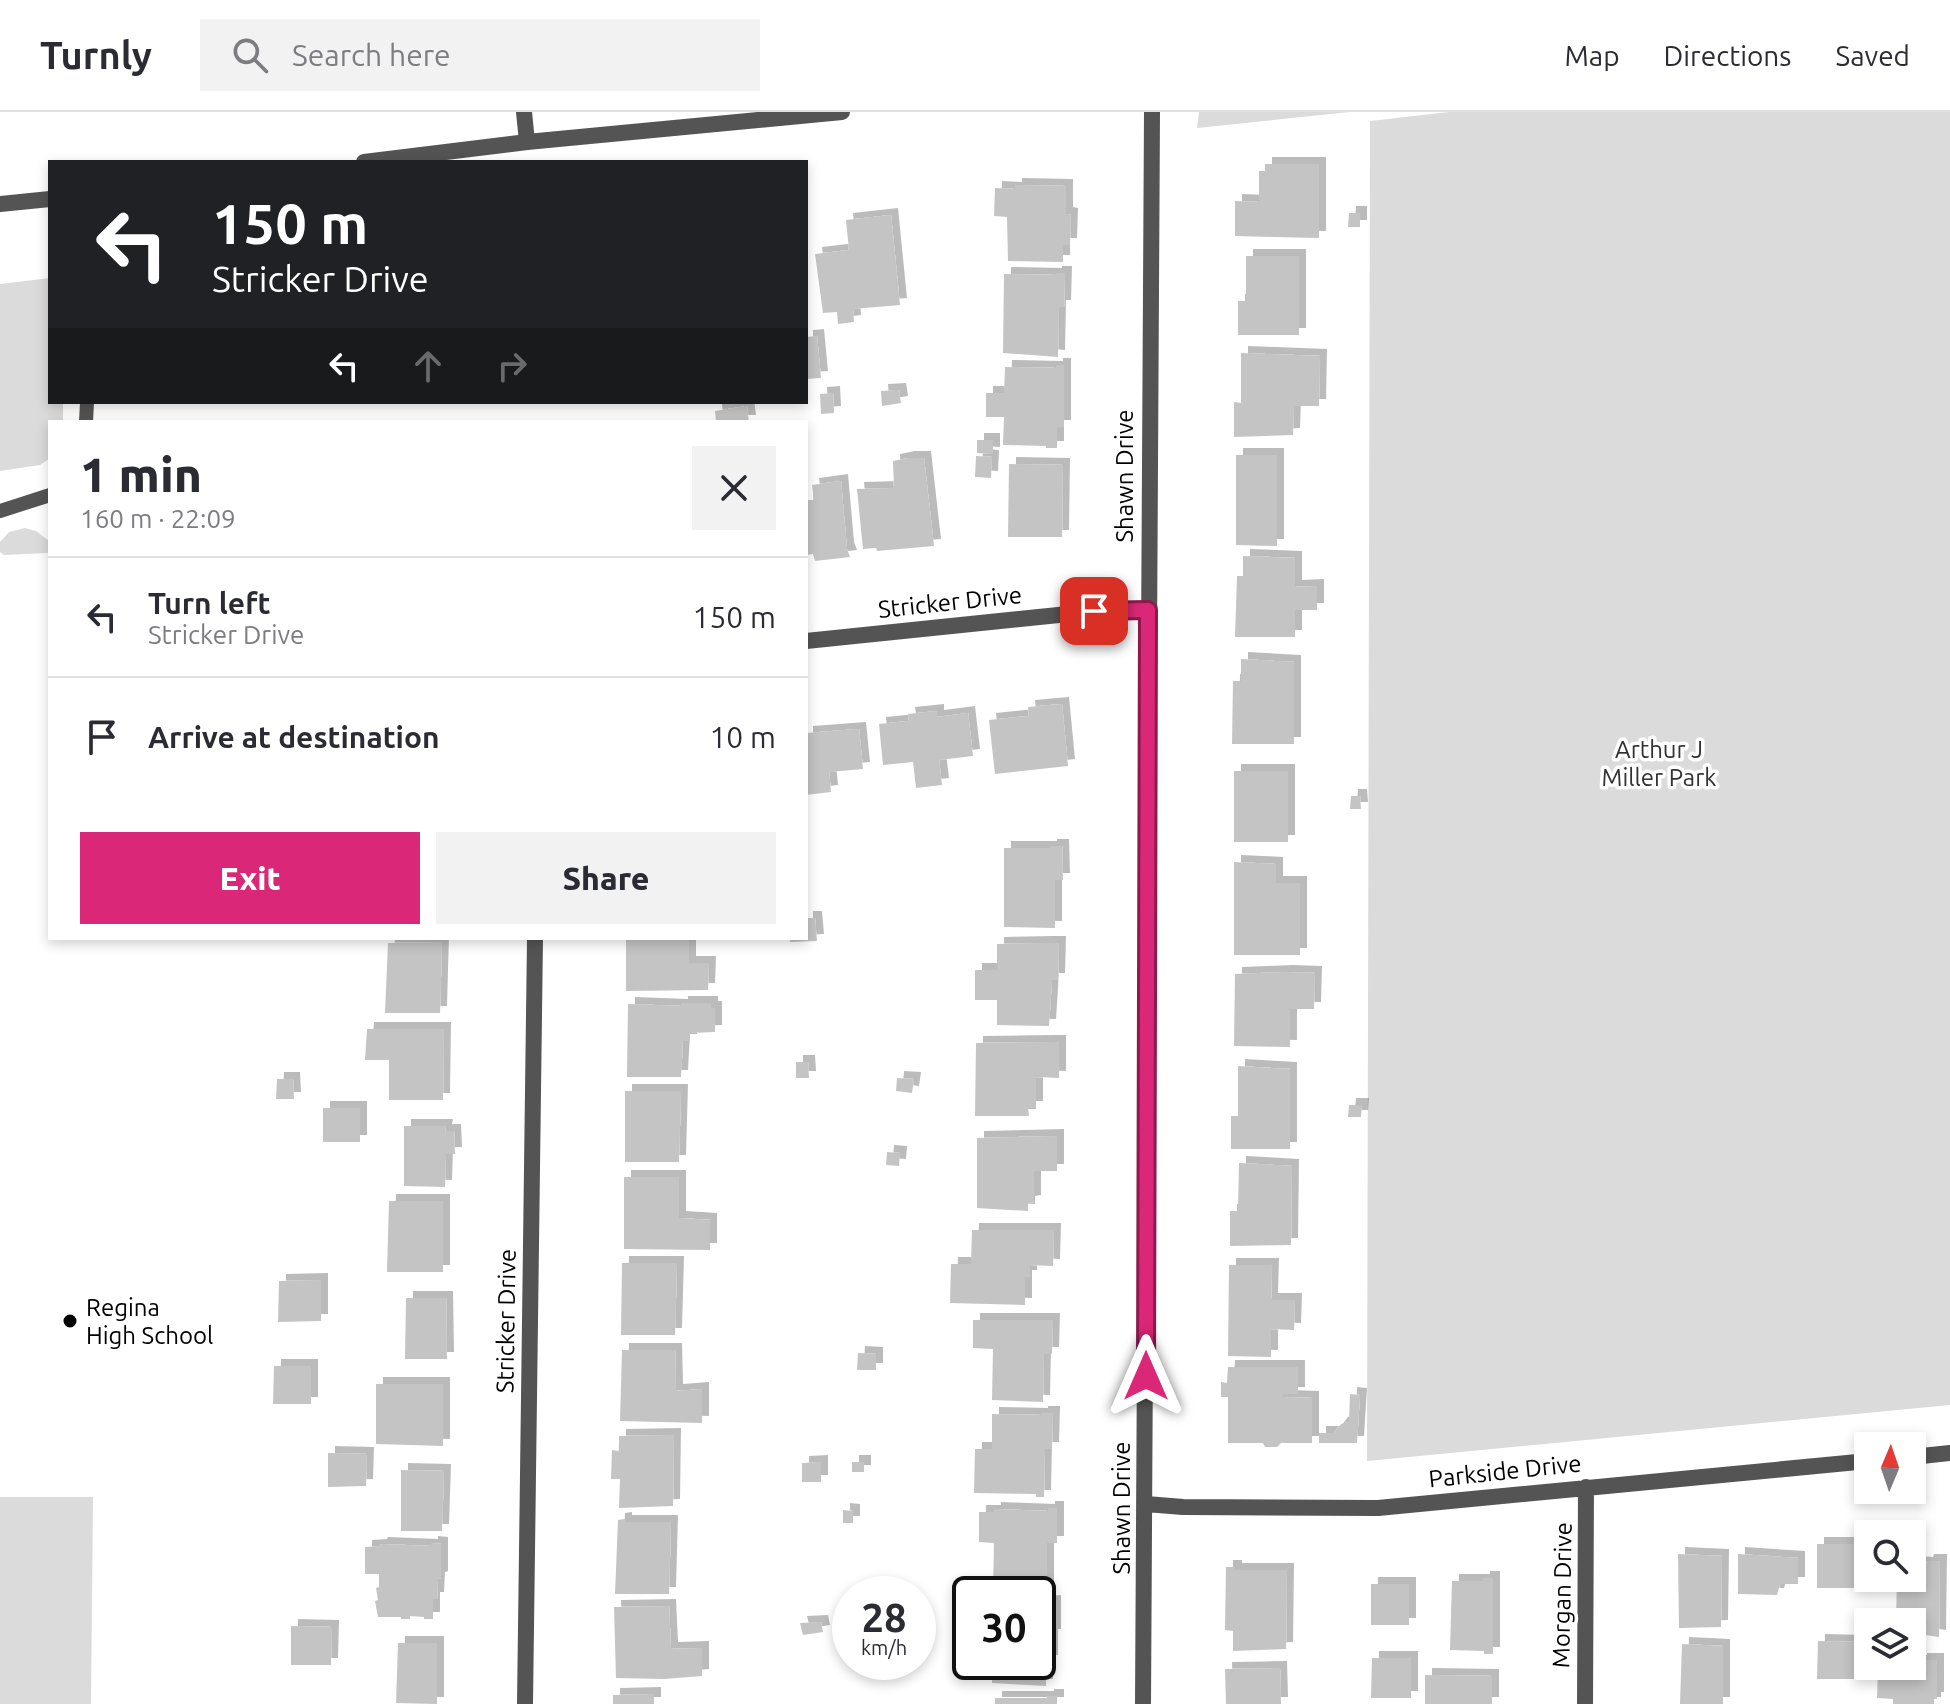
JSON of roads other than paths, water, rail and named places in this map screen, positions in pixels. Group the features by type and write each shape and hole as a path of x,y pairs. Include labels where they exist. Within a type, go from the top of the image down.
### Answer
{"street":[{"path":"524,112 527,142"},
{"path":"380,160 527,142 842,112"},
{"name":"Shawn Drive","path":"1143,1704 1152,112"},
{"path":"0,204 48,199"},
{"name":"Stricker Drive","path":"808,641 1107,610 1148,610"},
{"name":"Stricker Drive","path":"525,1704 535,940"},
{"path":"1926,1456 1950,1453"},
{"name":"Parkside Drive","path":"1146,1504 1378,1508 1854,1462"},
{"name":"Morgan Drive","path":"1585,1704 1586,1487"}],"lane":[{"path":"0,511 48,496"}],"place":[{"name":"Regina High School","path":"70,1321"}],"park label":[{"name":"Arthur J Miller Park","path":"1659,763"}]}
